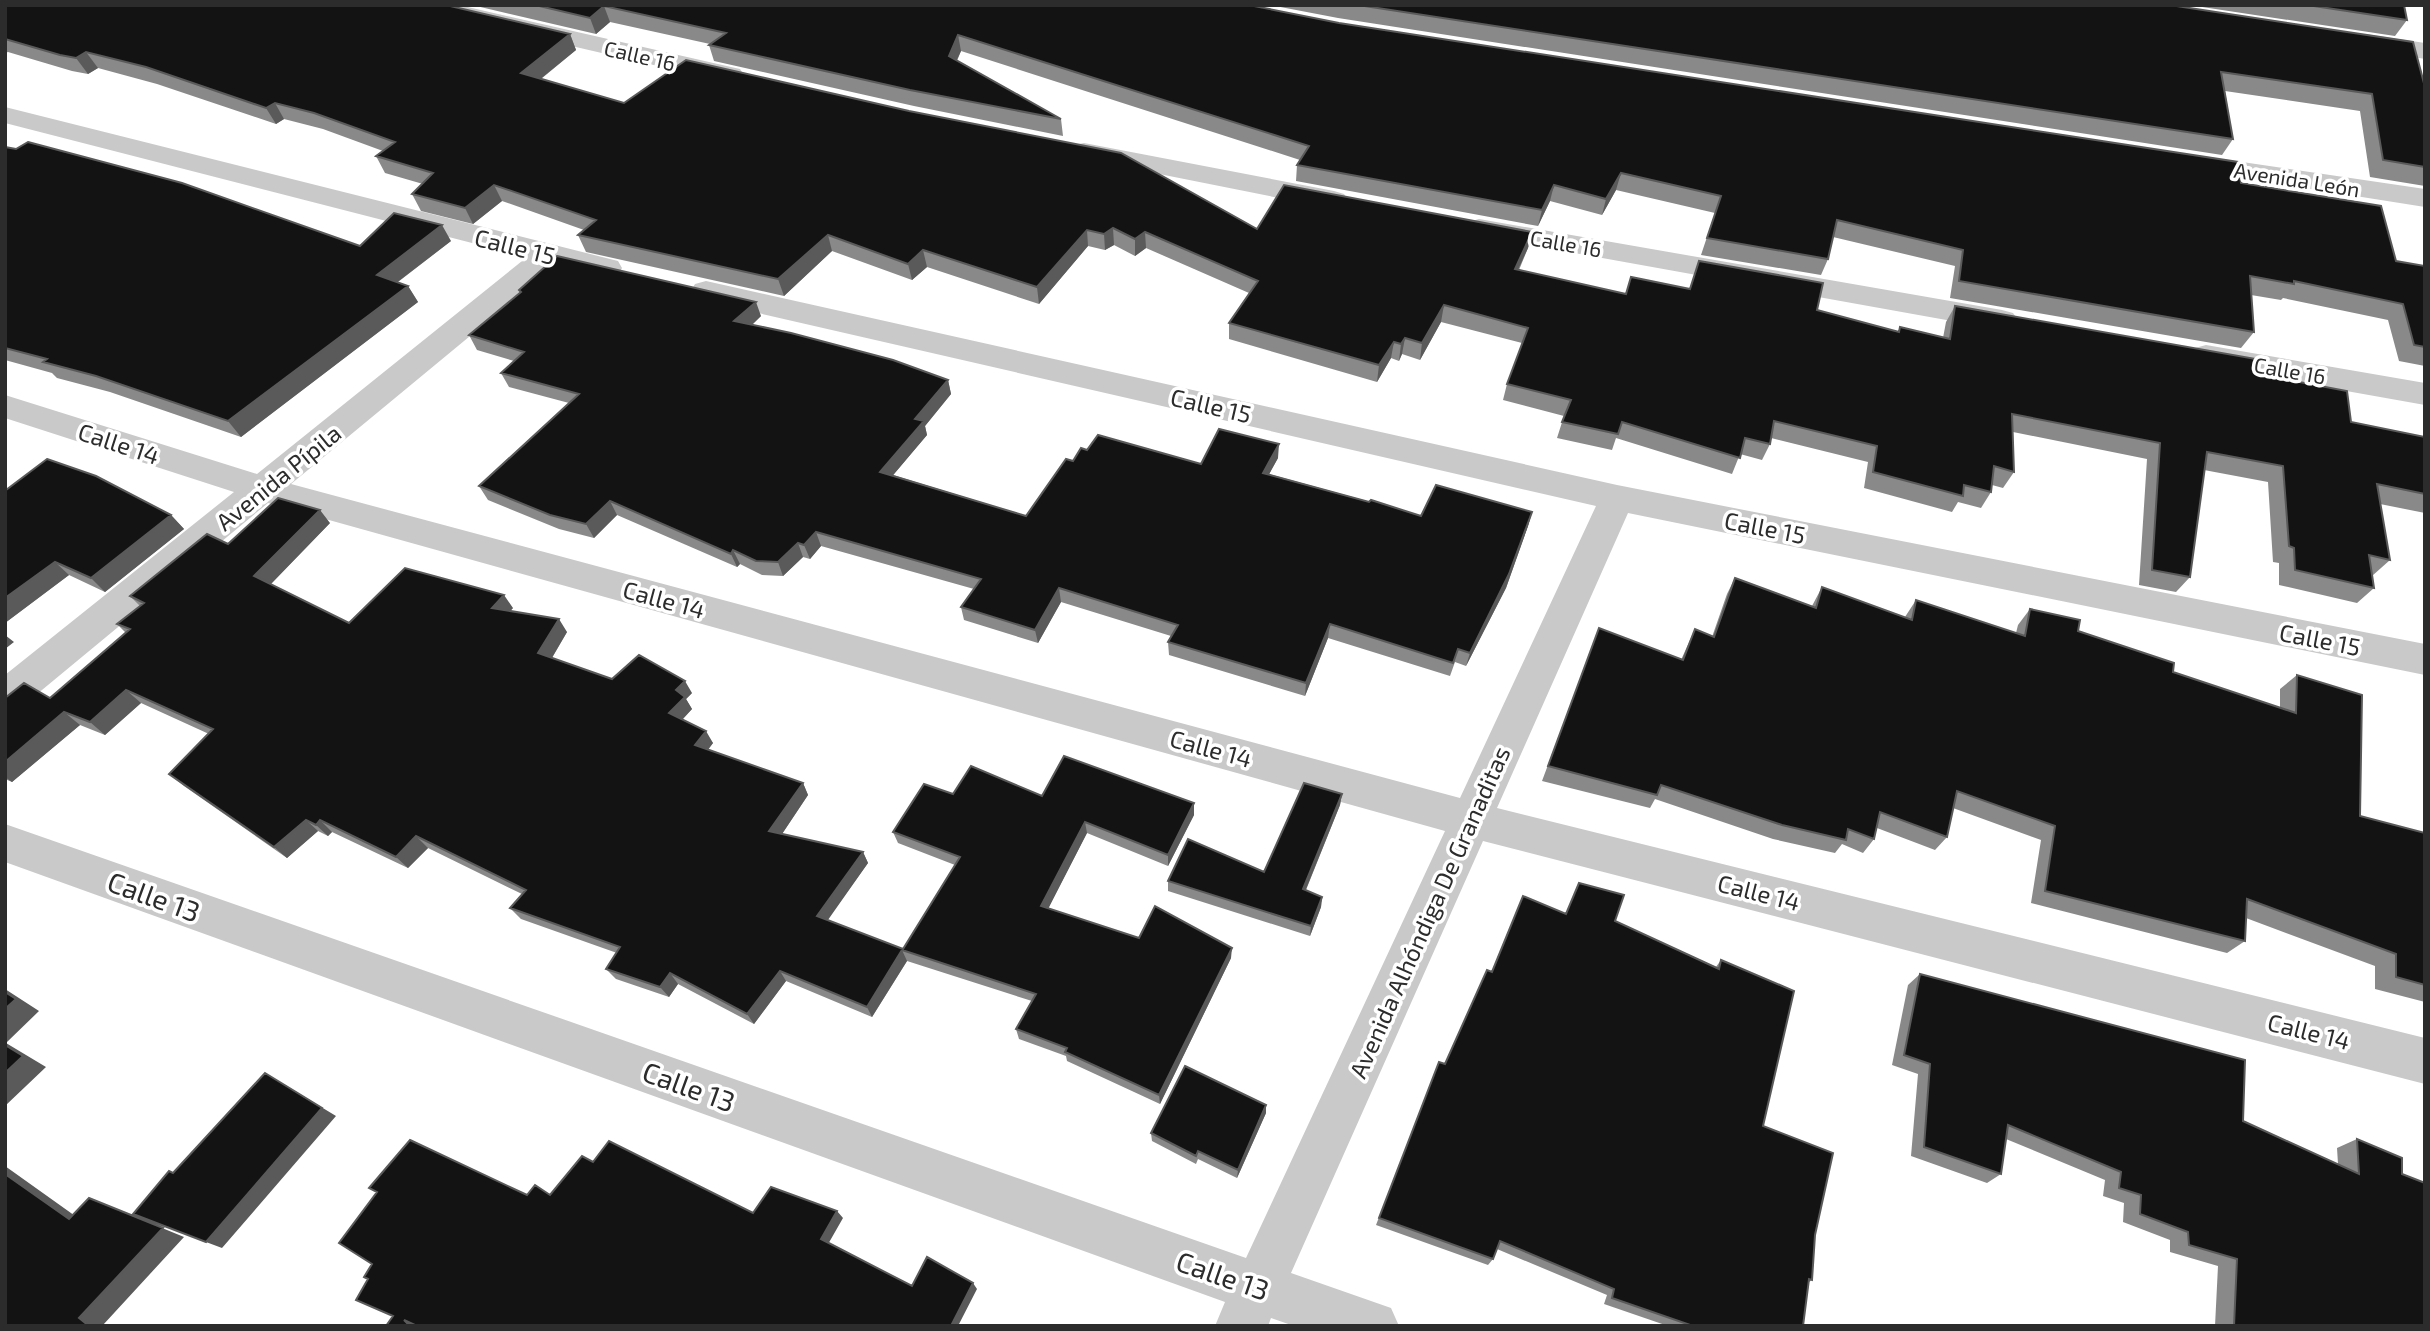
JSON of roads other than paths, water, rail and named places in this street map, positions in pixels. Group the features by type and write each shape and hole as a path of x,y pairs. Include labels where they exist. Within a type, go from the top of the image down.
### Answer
{"street":[{"name":"Calle 16","path":"425,5 751,80"},
{"path":"2344,39 2425,51"},
{"name":"Calle 15","path":"5,115 550,256 1617,498 2425,660"},
{"path":"1061,146 1357,205"},
{"name":"Avenida León","path":"2163,158 2425,198"},
{"name":"Calle 16","path":"1451,223 2027,324"},
{"name":"Avenida Pípila","path":"5,698 550,256"},
{"name":"Calle 16","path":"2178,351 2425,394"},
{"name":"Calle 14","path":"5,406 264,489 1472,820 2425,1061"},
{"name":"Avenida Alhóndiga De Granaditas","path":"1250,1307 1617,498"},
{"name":"Calle 13","path":"5,843 1250,1307 1373,1326"}]}
